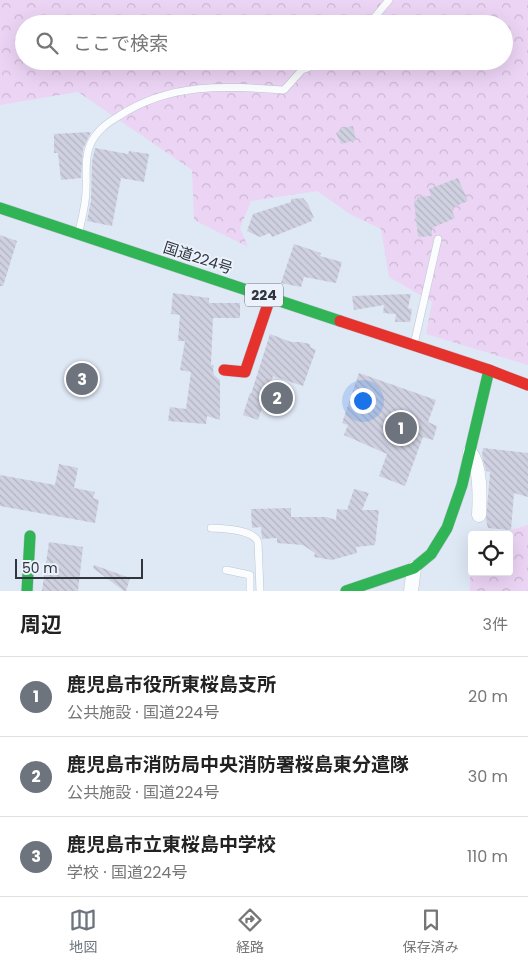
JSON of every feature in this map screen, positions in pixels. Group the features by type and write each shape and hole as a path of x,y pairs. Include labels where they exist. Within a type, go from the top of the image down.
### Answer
{"main road":[{"name":"国道224号","path":"0,208 489,370 528,385"},
{"path":"224,370 246,372 270,298"},
{"path":"346,591 414,568 431,554 447,528 462,485 489,370"},
{"path":"27,591 30,536"}],"street":[{"path":"470,452 475,458 479,485 479,515"},
{"path":"411,591 414,568"}],"lane":[{"path":"376,15 389,0"},
{"path":"79,234 86,192 86,164 90,145 101,128 111,120 127,110 155,98 191,88 230,86 284,90 302,70"},
{"path":"414,346 438,239"},
{"path":"210,528 249,532 257,538 260,591"},
{"path":"226,570 250,575 250,591"}],"green space":[{"path":"0,0 528,0 528,365 426,334 432,302 389,277 381,229 350,214 317,191 251,201 240,228 248,247 194,220 192,170 78,92 0,105"},
{"path":"528,525 528,591 470,591 470,576 513,576 513,531 511,530"}],"building":[{"path":"353,126 356,140 341,144 336,133 342,128"},
{"path":"91,132 83,149 81,178 61,180 58,153 54,153 54,134"},
{"path":"95,148 128,154 129,151 149,154 144,182 121,178 112,226 87,221 91,201 92,162"},
{"path":"458,178 468,201 451,208 455,218 432,228 432,236 418,237 414,201 417,200 417,197 431,196 429,189"},
{"path":"303,198 314,218 311,219 312,221 272,237 270,233 260,237 247,231 253,214 291,202 291,199"},
{"path":"0,235 17,241 3,286 0,286"},
{"path":"294,244 321,253 320,256 342,262 336,283 304,277 301,287 281,283"},
{"path":"173,293 209,298 209,303 240,303 240,318 213,318 211,365 214,365 214,375 220,380 220,420 207,416 206,424 168,421 170,407 186,409 191,372 180,370 185,341 178,341 180,315 171,314"},
{"path":"411,294 408,308 412,309 410,322 395,322 396,314 383,313 384,305 354,310 352,296"},
{"path":"270,334 291,342 310,344 310,347 316,350 303,386 273,376 258,420 243,415"},
{"path":"359,373 436,400 428,422 437,426 433,440 423,437 405,486 379,476 387,454 344,435 348,425 342,423"},
{"path":"483,448 528,453 528,497 514,493 511,530 488,528 486,520 490,472 486,471 482,456"},
{"path":"59,464 78,468 74,488 95,492 93,498 99,500 95,523 0,506 0,475 55,485"},
{"path":"354,489 369,493 362,510 379,510 375,545 356,547 357,553 332,560 314,557 315,553 303,545 277,543 277,538 262,539 261,527 252,528 251,509 291,508 291,517 326,517 336,520 337,509 347,510"},
{"path":"49,542 83,547 78,591 42,591"},
{"path":"94,565 130,578 126,591 93,568"}],"traffic: fast":[{"path":"0,208 340,321"},
{"path":"346,591 414,568 431,554 447,528 462,485 489,370"},
{"path":"27,591 30,536"}],"traffic: jam":[{"path":"224,370 245,372 270,298"},
{"path":"340,321 489,370 528,385"}],"place":[{"name":"鹿児島市立東桜島中学校","path":"82,379"},
{"name":"鹿児島市消防局中央消防署桜島東分遣隊","path":"277,398"},
{"name":"鹿児島市役所東桜島支所","path":"401,428"}]}
